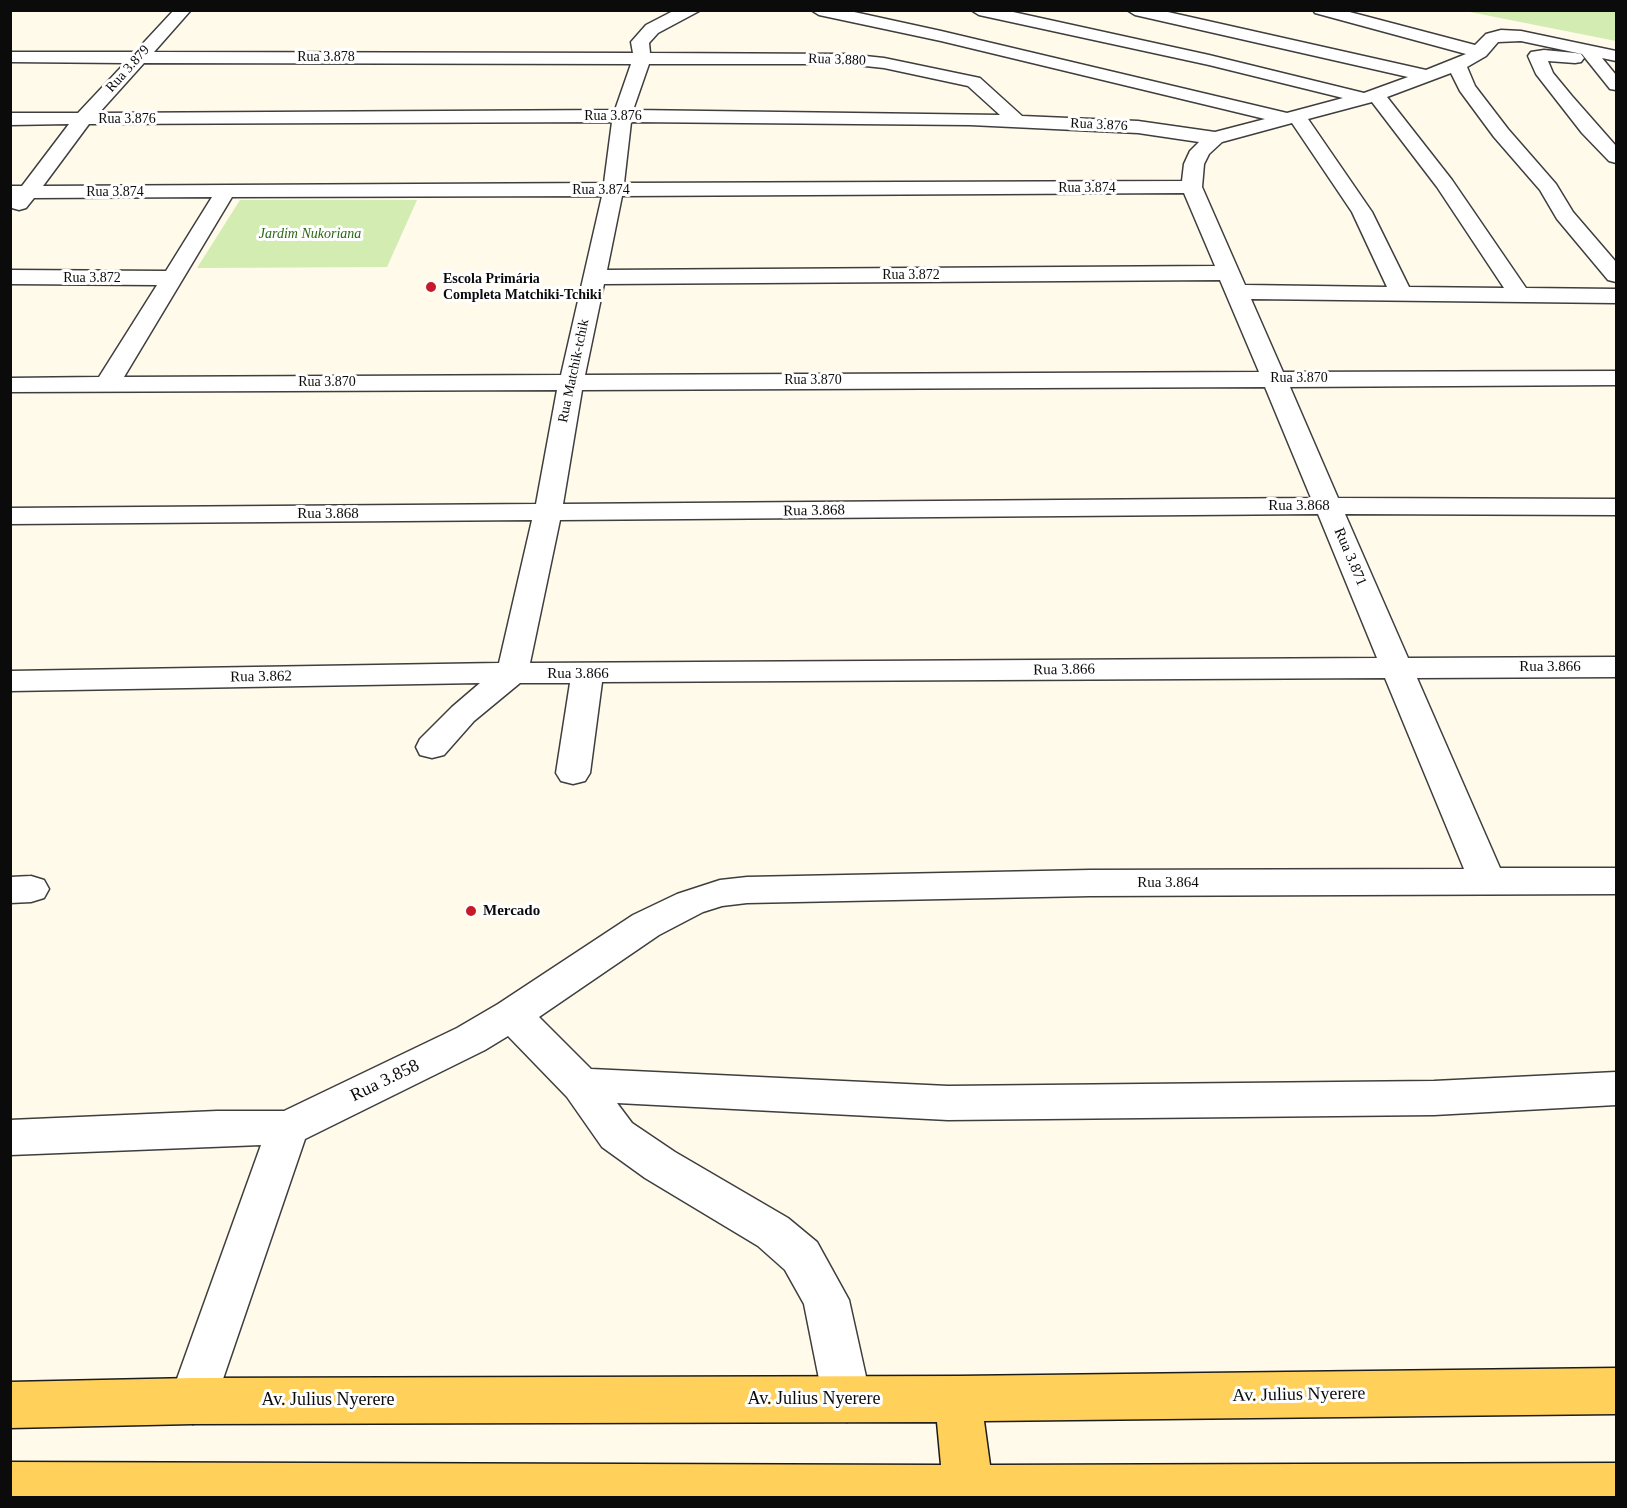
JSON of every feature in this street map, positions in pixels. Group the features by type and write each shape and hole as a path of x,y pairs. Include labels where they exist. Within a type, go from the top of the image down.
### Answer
{"main road":[{"name":"Av. Julius Nyerere","path":"10,1405 193,1401 957,1399 1617,1391"},
{"path":"957,1399 968,1490"},
{"path":"10,1487 968,1490 1617,1488"}],"street":[{"name":"Rua 3.879","path":"10,214 19,192 138,57 183,10"},
{"path":"654,10 674,16 693,10"},
{"path":"819,10 1291,117 1362,212 1401,293"},
{"path":"979,10 1369,96 1445,184 1519,294"},
{"path":"1135,10 1427,76"},
{"path":"1321,10 1480,52"},
{"name":"Rua Matchik-tchik","path":"512,674 548,513 572,381 613,190 622,116 642,57 640,42 652,29 674,16"},
{"path":"1193,176 1200,150 1215,138 1369,96 1457,66 1480,52 1492,38 1506,34 1592,56 1617,85"},
{"path":"1617,56 1537,56 1545,74 1565,100 1589,129 1617,157"},
{"name":"Rua 3.878","path":"10,57 642,57"},
{"name":"Rua 3.880","path":"642,57 839,59 884,63 979,84 1016,120"},
{"path":"1457,66 1466,87 1501,133 1549,188 1564,214 1617,275"},
{"name":"Rua 3.876","path":"10,119 622,116 1016,120 1138,127 1215,138"},
{"name":"Rua 3.874","path":"19,192 613,190 1193,176"},
{"name":"Rua 3.871","path":"1193,176 1232,282 1488,882"},
{"path":"108,383 226,191"},
{"name":"Rua 3.872","path":"10,277 173,278"},
{"name":"Rua 3.872","path":"594,277 1232,282 1401,293 1617,296"},
{"name":"Rua 3.870","path":"10,385 1617,378"},
{"name":"Rua 3.868","path":"10,516 1328,506 1617,507"},
{"name":"Rua 3.866","path":"512,674 1617,667"},
{"path":"432,747 463,714 512,674"},
{"name":"Rua 3.862","path":"10,681 512,674"},
{"path":"573,773 586,674"},
{"name":"Rua 3.864","path":"720,893 747,890 1078,884 1617,881"},
{"name":"Rua 3.858","path":"10,1138 217,1128 288,1128 471,1039 512,1015 646,925 690,903 720,893"},
{"path":"512,1015 581,1085 617,1135 660,1165 773,1232 801,1256 826,1300 847,1399"},
{"path":"581,1085 948,1103 1434,1098 1617,1089"},
{"path":"193,1401 288,1128"}],"green space":[{"path":"1465,11 1616,11 1616,41"},
{"name":"Jardim Nukoriana","path":"240,200 417,200 387,267 197,268"}],"place":[{"name":"Escola Primária Completa Matchiki-Tchiki","path":"431,287"},
{"name":"Mercado","path":"471,911"}]}
